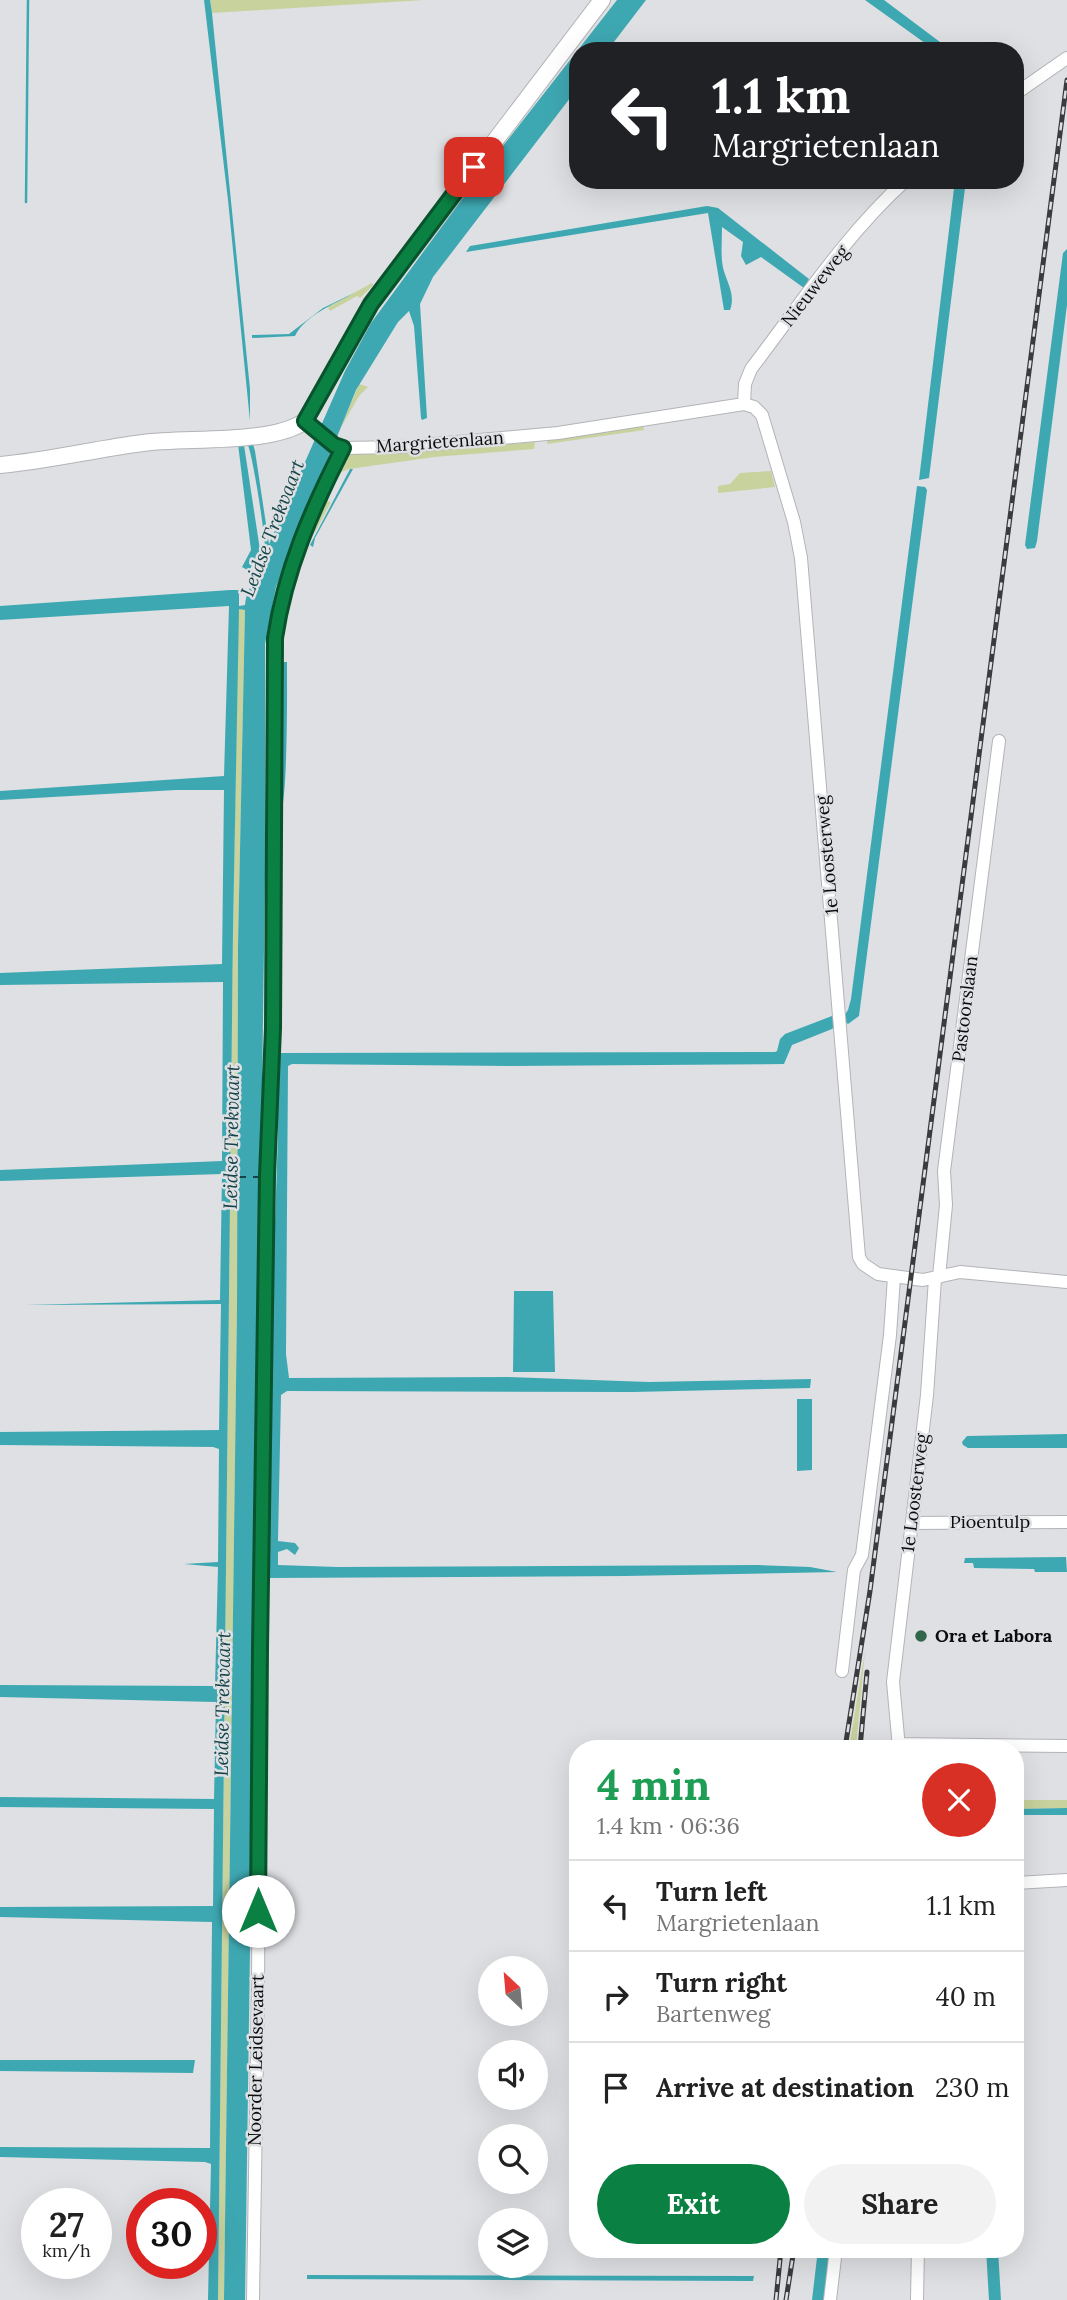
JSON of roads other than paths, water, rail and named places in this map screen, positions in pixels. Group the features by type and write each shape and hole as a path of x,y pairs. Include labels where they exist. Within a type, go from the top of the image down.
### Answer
{"main road":[{"path":"571,42 580,30 592,22 602,2"},
{"path":"0,466 143,443 264,435 311,426 371,304 569,44"}],"street":[{"path":"1024,88 1067,58"},
{"name":"Nieuweweg","path":"744,404 745,384 751,369 881,203 896,189"},
{"name":"1e Loosterweg","path":"744,404 754,407 762,415 794,522 801,558 842,1031 857,1248 863,1264 870,1271 928,1281 937,1278 927,1395 894,1682 899,1740"},
{"name":"Margrietenlaan","path":"339,447 400,447 558,433 744,404"},
{"path":"311,426 339,447"},
{"name":"Noorder Leidsevaart","path":"253,2300 267,1176 273,1028 275,638 280,601 310,514 339,447"},
{"name":"Pastoorslaan","path":"937,1278 946,1205 944,1171 999,741"},
{"path":"937,1278 960,1272 1067,1282"},
{"path":"842,1671 854,1570 862,1555 876,1450 895,1294 894,1277"},
{"name":"Pioentulp","path":"912,1522 1067,1522"},
{"path":"1024,1746 1067,1746"},
{"path":"1024,1882 1067,1880"},
{"path":"830,2300 835,2258"},
{"path":"917,2300 918,2258"}],"water":[{"path":"204,0 210,0 212,13 250,389 250,421 228,200"},
{"path":"617,0 646,0 614,42 584,42"},
{"path":"865,0 884,0 940,42 923,42"},
{"name":"Leidse Trekvaart","path":"569,61 569,99 433,277 420,304 427,418 421,418 414,326 409,311 398,322 356,390 276,587 265,644 265,878 258,1373 267,1372 272,1313 278,1053 775,1052 785,1034 832,1016 836,1025 832,1029 792,1045 784,1064 288,1066 286,1354 289,1378 507,1377 649,1382 811,1379 810,1388 633,1392 287,1391 281,1395 278,1541 295,1543 299,1548 295,1555 287,1549 278,1552 278,1565 758,1565 810,1567 837,1572 269,1578 266,1576 258,1389 245,2300 224,2300 237,1308 238,945 245,610 239,609 218,2300 208,2300 208,2279 217,2279 217,2188 210,2188 211,2164 0,2157 0,2147 210,2148 212,1922 0,1917 0,1907 213,1906 214,1809 0,1807 0,1797 214,1799 216,1702 0,1697 0,1685 215,1686 218,1567 184,1564 218,1562 219,1449 0,1445 0,1432 219,1430 221,1304 25,1305 220,1300 222,1174 0,1181 0,1170 222,1161 223,982 0,985 0,973 222,964 224,790 176,790 0,800 0,791 224,776 229,606 0,620 0,606 230,590 239,590 239,606 245,605 265,555 259,501 248,445 253,444 255,451 269,544 345,371 371,323 474,183"},
{"path":"954,189 965,189 929,478 919,480"},
{"path":"707,206 718,208 809,279 804,288 761,257 746,265 741,256 743,242 722,227 722,261 732,297 730,310 724,310 708,213 466,252 470,246"},
{"path":"1067,249 1067,305 1037,541 1035,548 1027,549 1025,545 1063,253"},
{"path":"354,293 313,316 295,336 252,338 252,335 289,334 323,308"},
{"path":"238,444 244,445 260,550 249,571 242,567 251,550"},
{"path":"350,469 353,469 315,538 313,547 310,545"},
{"path":"917,486 927,490 859,1016 848,1024 844,1021 844,1016 851,999"},
{"path":"282,662 287,662 287,718 283,806 280,815"},
{"path":"514,1291 553,1291 555,1372 513,1372"},
{"path":"797,1399 812,1399 812,1470 797,1471"},
{"path":"1067,1434 1067,1448 968,1448 962,1442 967,1436"},
{"path":"1066,1557 1067,1572 974,1568 973,1563 964,1563 965,1558"},
{"path":"1067,1808 1067,1815 1024,1815 1024,1809"},
{"path":"0,2060 195,2060 193,2073 0,2071"},
{"path":"817,2258 830,2258 824,2300 812,2300"},
{"path":"987,2258 999,2258 1001,2300 989,2300"},
{"path":"307,2275 478,2275 478,2278 754,2276 753,2281 307,2279"}],"waterway":[{"path":"26,202 28,0"}],"railway":[{"path":"846,1740 870,1591 1067,80"},
{"path":"861,1740 867,1672"},
{"path":"776,2300 780,2258"},
{"path":"786,2300 793,2258"}],"place":[{"name":"Ora et Labora","path":"921,1636"}]}
